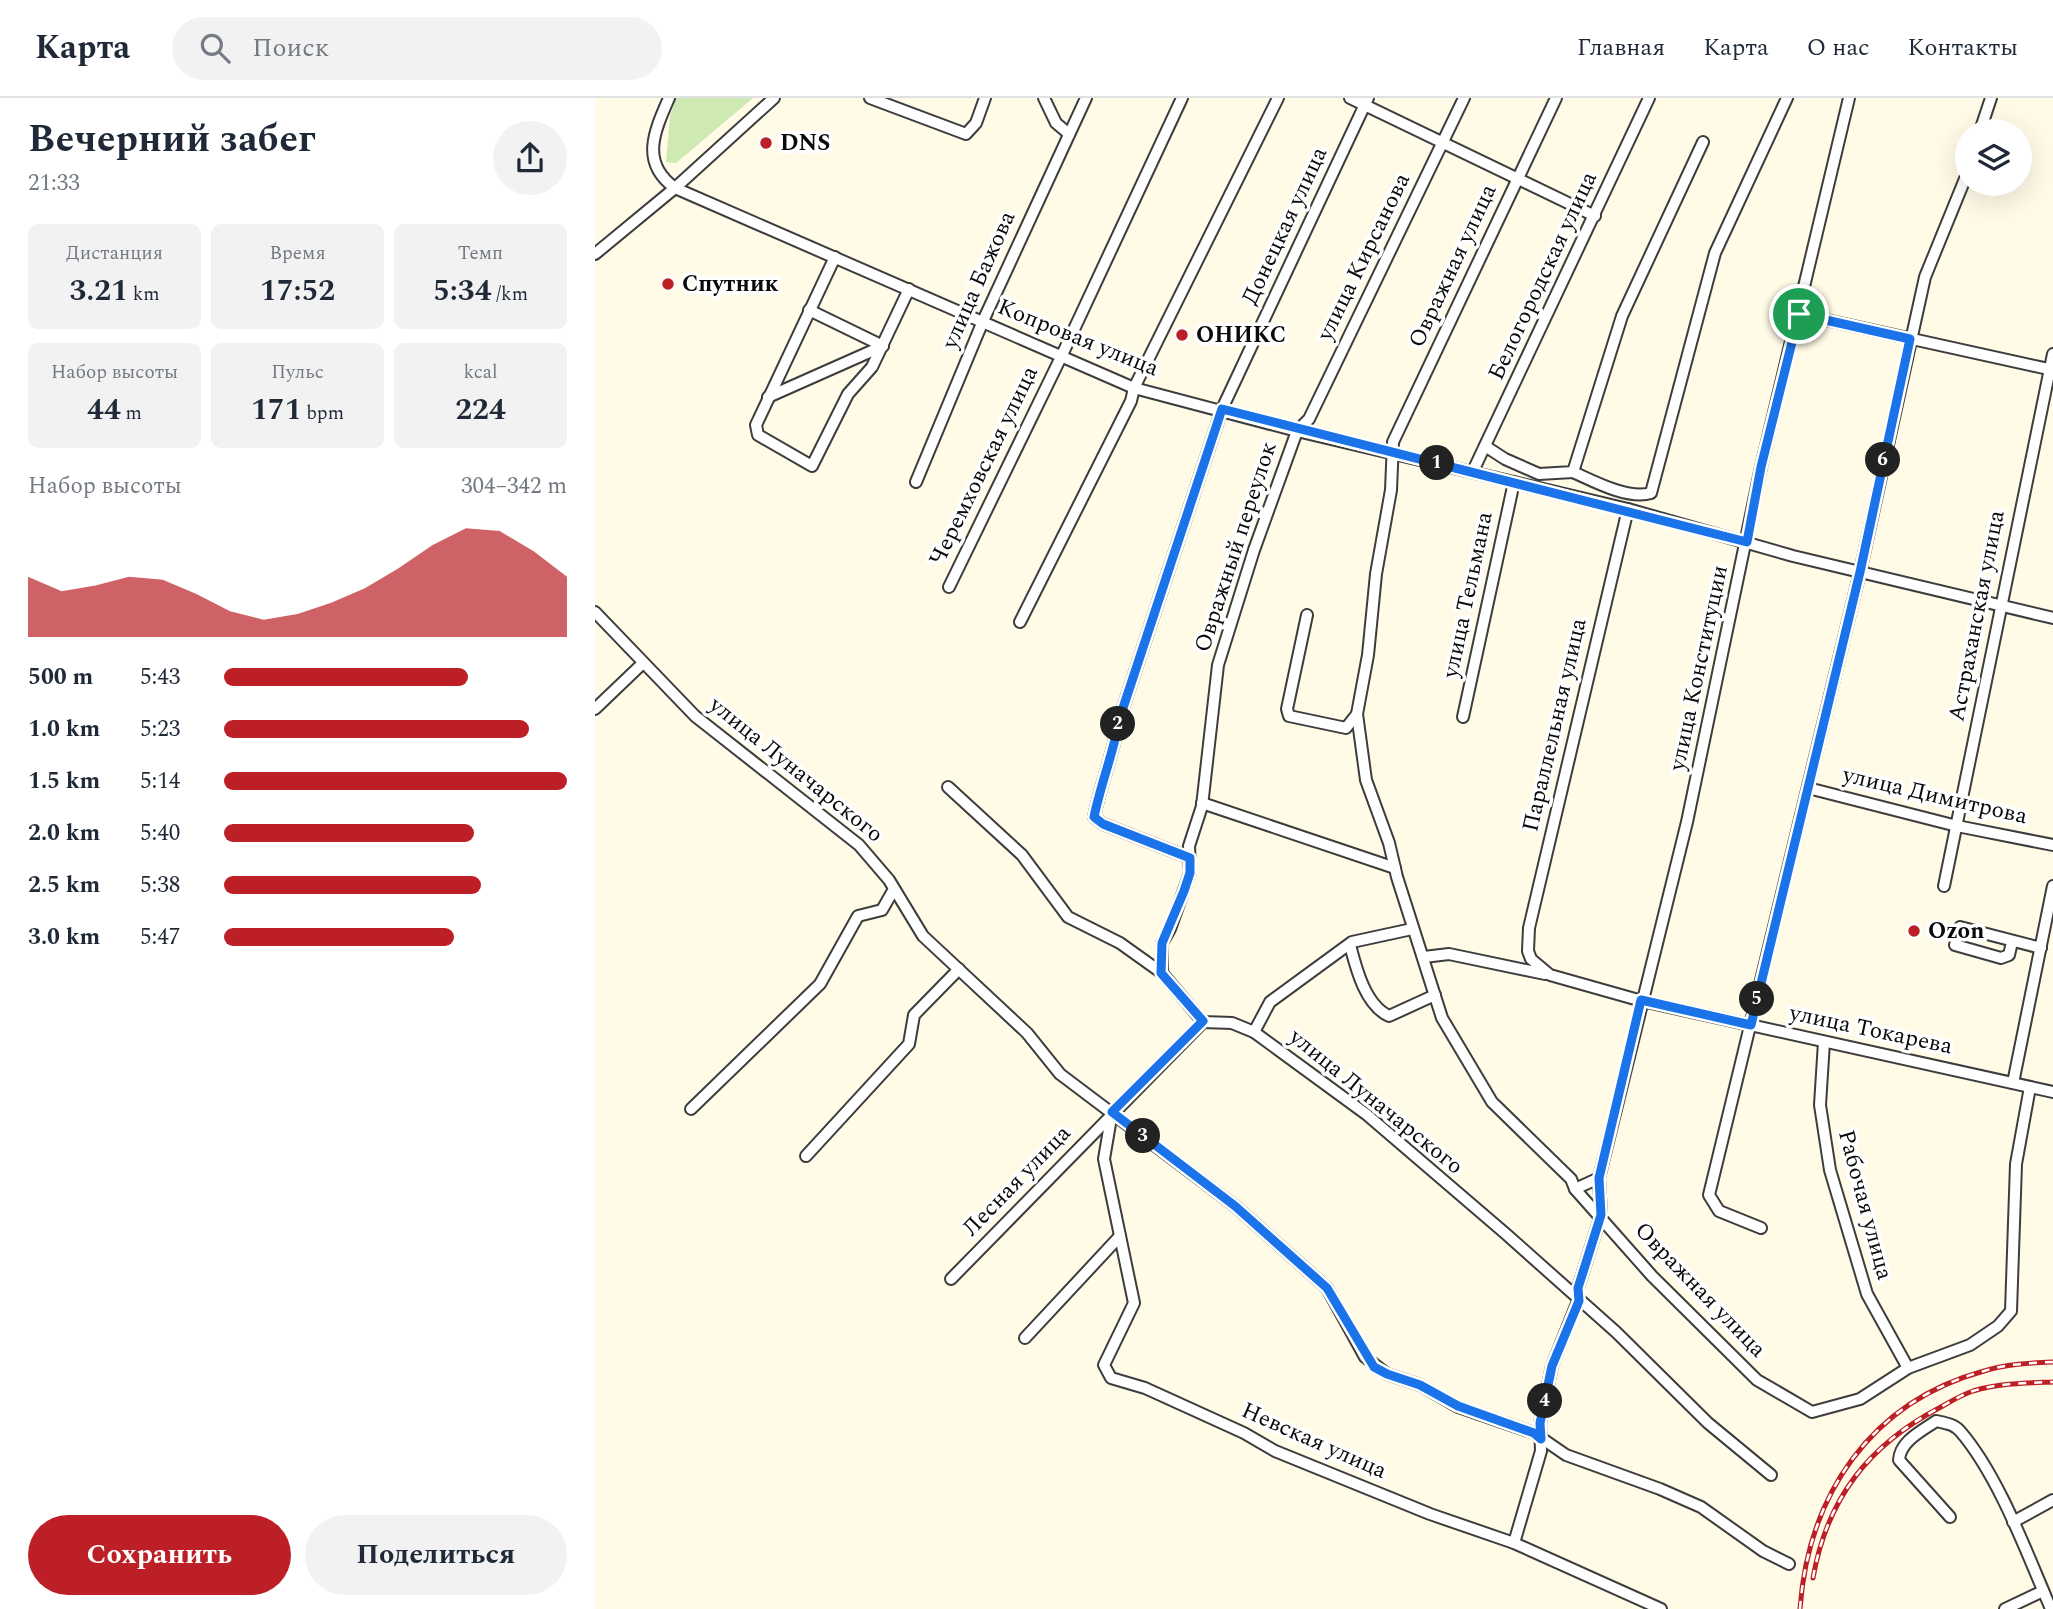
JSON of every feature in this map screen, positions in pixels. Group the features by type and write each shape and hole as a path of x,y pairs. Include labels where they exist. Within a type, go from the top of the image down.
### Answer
{"street":[{"path":"669,98 656,127 653,160 661,178 675,188"},
{"path":"595,254 675,188 774,98"},
{"path":"870,98 966,134 976,123 985,98"},
{"path":"1044,98 1056,123 1069,134"},
{"name":"улица Бажова","path":"916,482 983,321 1086,98"},
{"name":"Черемховская улица","path":"949,587 1062,355 1182,98"},
{"path":"1020,622 1080,506 1134,388 1278,98"},
{"path":"1350,98 1366,101 1442,142 1595,216"},
{"name":"улица Кирсанова","path":"1297,430 1309,419 1464,98"},
{"name":"Овражная улица","path":"1556,98 1393,442 1390,453 1391,490 1357,714 1366,780 1389,843 1412,929 1448,1030 1492,1102 1571,1179 1575,1189 1601,1215 1652,1276 1757,1380 1812,1412 1860,1399 1908,1368 1969,1345 1999,1326 2011,1311 2015,1164 2031,1087"},
{"name":"Белогородская улица","path":"1473,471 1649,98"},
{"path":"1485,446 1505,459 1539,474 1573,472 1597,483 1634,494 1651,493 1715,253 1787,98"},
{"name":"улица Конституции","path":"1601,1215 1599,1178 1687,822 1761,467 1849,98"},
{"path":"1984,119 1991,98"},
{"name":"Донецкая улица","path":"1190,858 1103,824 1094,817 1113,754 1120,717 1222,409 1366,101"},
{"path":"1573,472 1622,316 1703,142"},
{"name":"Копровая улица","path":"675,188 1134,388 1390,453 1627,509 1860,572 2053,618"},
{"path":"1761,1228 1719,1211 1709,1195 1860,572 1925,277 1958,196"},
{"path":"835,257 756,425 758,435 812,466 848,394 872,367 909,289"},
{"path":"809,310 883,346"},
{"path":"1799,314 2051,370"},
{"path":"768,397 883,346"},
{"name":"Астраханская улица","path":"1944,886 2053,354"},
{"name":"Овражный переулок","path":"1161,973 1162,943 1190,873 1189,846 1202,804 1213,723 1217,666 1254,550 1297,430"},
{"name":"улица Тельмана","path":"1463,717 1514,481"},
{"name":"Параллельная улица","path":"1550,975 1531,959 1528,951 1529,928 1627,509"},
{"name":"улица Луначарского","path":"595,612 642,664 695,716 859,845 894,888 923,936 1027,1034 1060,1074 1235,1206 1327,1288 1374,1367 1420,1385 1458,1406 1534,1433 1577,1460 1660,1489 1701,1507 1763,1551 1789,1564"},
{"path":"1307,615 1287,709 1289,716 1346,728 1357,714"},
{"path":"595,709 642,664"},
{"path":"949,787 1022,855 1068,917 1120,943 1161,973 1203,1021"},
{"name":"улица Димитрова","path":"1808,788 1957,826 2053,845"},
{"path":"1202,804 1395,868"},
{"path":"2013,1083 2053,886"},
{"path":"691,1108 820,984 858,916 882,910 894,888"},
{"path":"2012,942 2010,955 2001,958 1955,945 1959,927 2041,948"},
{"path":"1254,1032 1270,1002 1350,945 1412,929"},
{"path":"1350,945 1359,976 1380,1012 1389,1016 1435,995"},
{"name":"улица Токарева","path":"1424,957 1449,954 1480,958 1641,1000 2053,1092"},
{"path":"806,1156 909,1044 914,1014 960,969"},
{"name":"улица Луначарского","path":"1203,1021 1232,1023 1254,1032 1366,1114 1616,1332 1708,1423 1771,1475"},
{"name":"Лесная улица","path":"951,1279 1203,1021"},
{"name":"Рабочая улица","path":"1823,1042 1820,1105 1830,1170 1867,1294 1908,1368"},
{"path":"1025,1338 1120,1236 1104,1159 1112,1112"},
{"path":"1575,1189 1599,1178"},
{"path":"1514,1543 1541,1451 1540,1423 1552,1366 1579,1301 1578,1288 1601,1215"},
{"name":"Невская улица","path":"1120,1236 1134,1303 1104,1365 1111,1378 1182,1405 1244,1433 1275,1451 1430,1514 1514,1543 1661,1609"},
{"path":"1950,1517 1899,1460 1900,1452 1909,1440 1936,1421 1954,1425 1988,1474 2013,1522 2051,1609"},
{"path":"2013,1522 2053,1500"},
{"path":"2005,1609 2043,1591"}],"green space":[{"path":"676,98 753,98 676,163 666,162 670,116"}],"railway":[{"path":"1800,1609 1816,1528 1832,1492 1852,1459 1878,1430 1908,1405 1944,1385 2001,1367 2053,1362"},
{"path":"1813,1578 1829,1523 1841,1499 1855,1477 1892,1439 1914,1423 1973,1391 2003,1385 2053,1382"}],"place":[{"name":"DNS","path":"766,143"},
{"name":"Спутник","path":"668,284"},
{"name":"ОНИКС","path":"1182,335"},
{"name":"Ozon","path":"1914,931"}],"route":[{"path":"1799,314 1910,339 1860,572 1751,1025 1641,1000 1599,1178 1601,1215 1578,1288 1579,1301 1552,1366 1540,1423 1541,1439 1534,1433 1458,1406 1420,1385 1374,1367 1365,1357 1338,1302 1315,1276 1266,1236 1235,1206 1112,1112 1203,1021 1170,980 1161,973 1162,943 1170,929 1190,873 1190,858 1103,824 1094,817 1099,795 1113,754 1120,717 1222,409 1390,453 1627,509 1747,542 1761,467 1799,314"}]}
